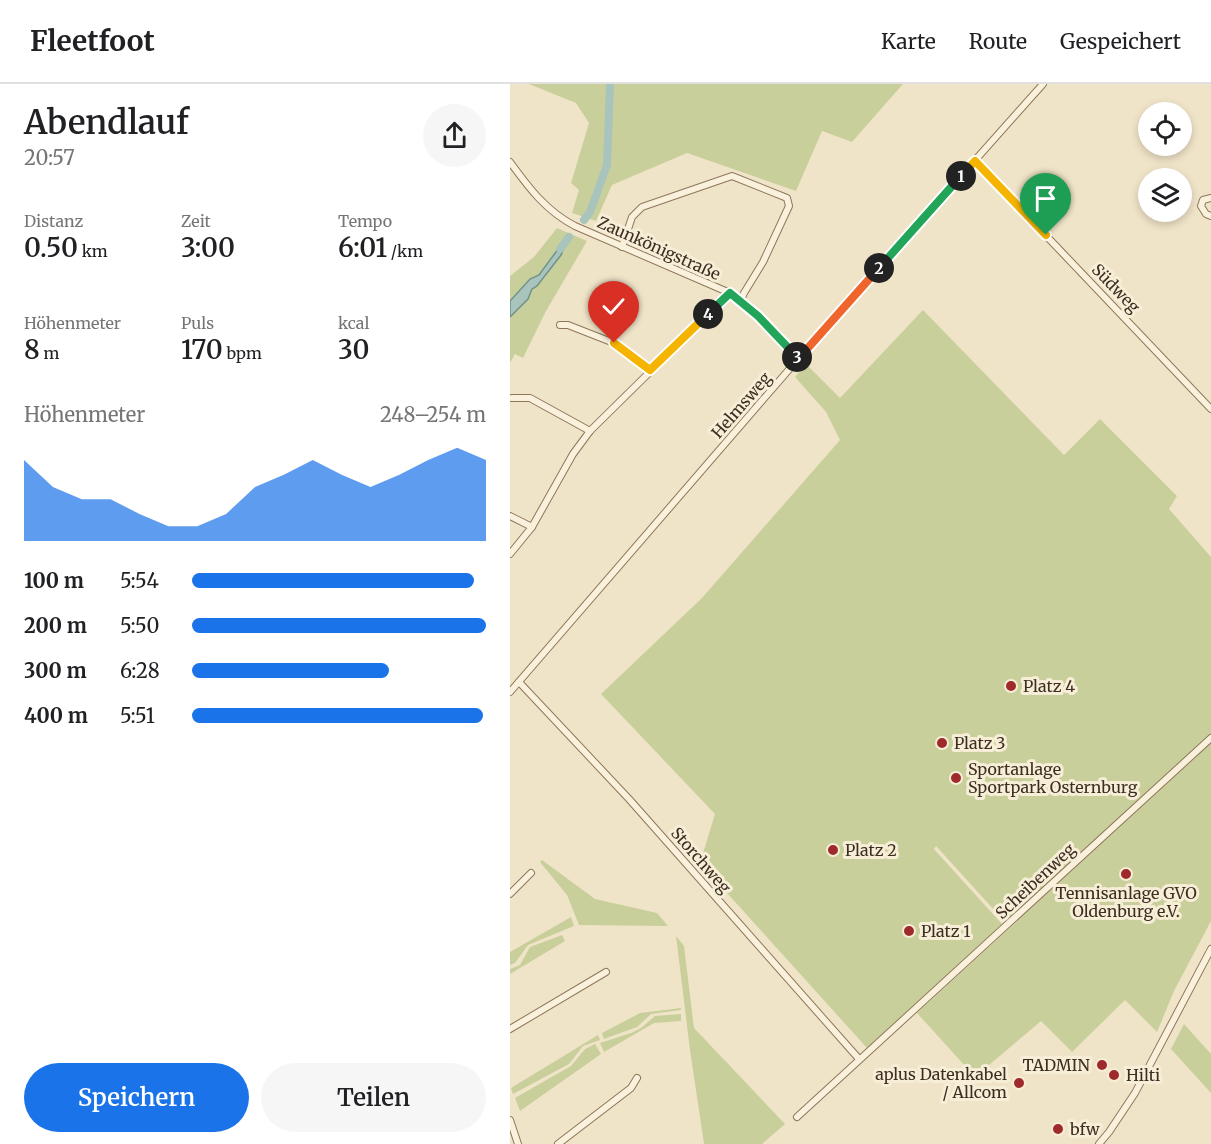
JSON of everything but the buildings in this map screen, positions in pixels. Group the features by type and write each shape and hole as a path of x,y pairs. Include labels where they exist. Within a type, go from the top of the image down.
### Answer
{"street":[{"name":"Helmsweg","path":"510,692 799,358 1043,84"},
{"name":"Südweg","path":"975,161 1211,410"},
{"name":"Zaunkönigstraße","path":"510,162 533,194 557,215 575,226 730,293 758,316 799,358"},
{"path":"622,247 632,217 642,207 732,176 788,198 789,206 763,262 740,302"},
{"path":"1211,198 1203,200 1201,207 1206,214 1211,216"},
{"path":"510,554 532,527 573,454 590,431 730,293"},
{"path":"560,325 568,325 614,343 650,370"},
{"path":"512,398 530,398 590,431"},
{"path":"510,516 532,527"},
{"name":"Storchweg","path":"519,682 629,799 860,1059"},
{"name":"Scheibenweg","path":"797,1117 1211,738"},
{"path":"510,894 531,873"},
{"path":"1098,1144 1116,1123 1135,1092 1211,949"},
{"path":"510,1029 606,972"},
{"path":"558,1144 631,1088 637,1078"},
{"path":"510,1120 518,1144"}],"green space":[{"path":"529,84 903,84 852,142 822,131 796,191 687,153 612,185 596,221 572,213 579,190 571,183 589,123 576,103"},
{"path":"557,228 587,241 546,311 523,358 515,354 510,363 510,317 528,299 533,289 553,266 566,242 561,244 539,275 533,277 510,301 510,276 534,257"},
{"path":"923,310 1064,455 1100,419 1177,496 1169,509 1211,557 1211,735 1005,922 936,846 934,849 1002,924 867,1048 700,863 715,814 601,694 702,598 840,440 826,412 795,377 806,364 840,398"},
{"path":"1211,743 1211,921 1174,991 1157,1032 1125,1000 1072,1052 1041,1021 975,1077 917,1013"},
{"path":"542,860 595,899 657,913 668,926 579,925 567,895 540,862"},
{"path":"571,917 574,926 528,945 515,963 510,965 510,952"},
{"path":"562,935 565,941 510,974 510,969 520,965 530,947"},
{"path":"676,936 684,946 694,1028 785,1124 762,1144 704,1144"},
{"path":"681,1008 681,1010 651,1014 637,1027 604,1039 602,1033 640,1013"},
{"path":"681,1014 681,1021 654,1023 604,1052 600,1043 631,1033 655,1016"},
{"path":"1184,1024 1211,1054 1211,1093 1171,1049"},
{"path":"598,1035 600,1040 583,1046 569,1064 513,1094 511,1088"},
{"path":"595,1044 601,1054 520,1111 515,1098 571,1066 585,1049"}],"water":[{"path":"564,241 566,243 561,255 537,286 532,289 528,299 510,317 510,301 530,279 539,275"}],"waterway":[{"path":"584,220 590,212 607,165 610,84"},
{"path":"560,249 569,237"}],"place":[{"name":"Platz 4","path":"1011,686"},
{"name":"Platz 3","path":"942,743"},
{"name":"Sportanlage Sportpark Osternburg","path":"956,778"},
{"name":"Platz 2","path":"833,850"},
{"name":"Tennisanlage GVO Oldenburg e.V.","path":"1126,874"},
{"name":"Platz 1","path":"909,931"},
{"name":"TADMIN","path":"1102,1065"},
{"name":"Hilti","path":"1114,1075"},
{"name":"aplus Datenkabel / Allcom","path":"1019,1083"},
{"name":"bfw","path":"1058,1129"}],"route":[{"path":"614,343 650,370 730,293 758,316 799,358 975,161 1046,235"}]}
